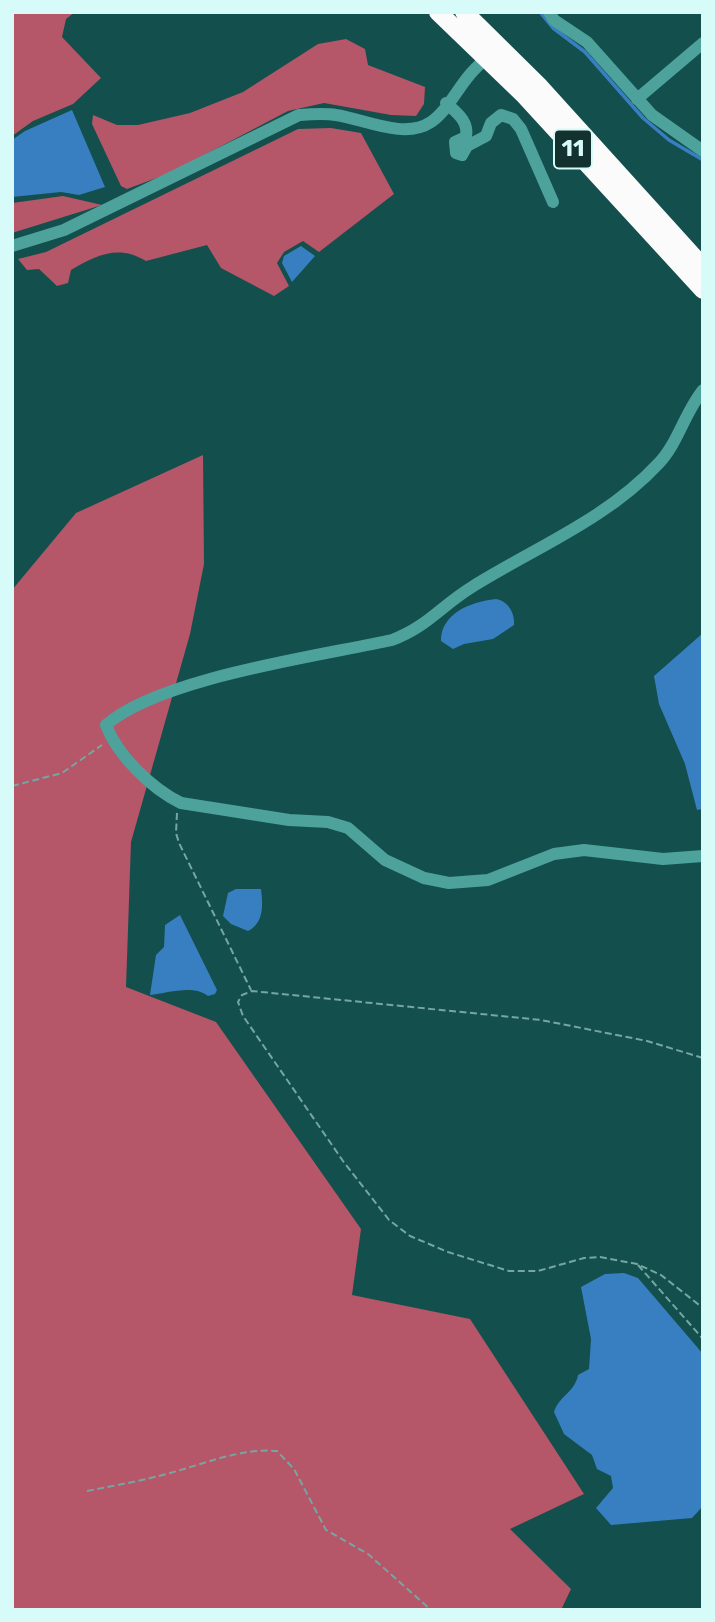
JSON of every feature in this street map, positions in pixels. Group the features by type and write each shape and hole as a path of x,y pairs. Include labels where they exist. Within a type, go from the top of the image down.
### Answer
{"highway":[{"name":"11","path":"438,12 488,58 703,290"},
{"name":"11","path":"464,12 540,87 703,267"}],"street":[{"path":"549,12 554,20 587,42 637,99 669,129 703,150"},
{"path":"637,99 703,43"},
{"path":"12,246 64,230 299,115 338,115 400,129 433,121 465,79 488,58"},
{"path":"446,103 463,118 468,129 466,137 454,142 456,153 462,155 467,146 486,136 491,123 501,115 513,119 521,129 553,202"},
{"path":"703,390 661,461 632,489 573,530 455,598 417,631 392,640 179,688 122,710 106,725 111,739 139,770 170,798 181,803 289,820 328,822 348,828 385,860 424,878 449,883 488,880 554,854 584,850 663,859 703,856"}],"path":[{"path":"12,786 62,772 111,739"},
{"path":"181,803 175,820 179,843 252,990"},
{"path":"703,1058 647,1041 541,1020 252,990 242,995 238,1002 243,1016 343,1161 389,1220 410,1236 448,1252 509,1271 538,1271 592,1257 637,1264 661,1275 703,1308"},
{"path":"637,1264 703,1339"},
{"path":"87,1491 174,1472 222,1457 263,1450 277,1451 294,1469 326,1530 368,1554 431,1610"}],"shaded area":[{"path":"12,12 75,12 66,19 62,37 101,78 73,104 33,121 12,136"},
{"path":"346,39 365,49 368,65 425,87 424,104 416,116 391,115 324,103 288,111 170,173 127,189 121,186 92,124 93,115 117,125 138,125 190,113 243,92 318,44"},
{"path":"331,128 361,133 394,194 319,252 303,241 284,252 277,263 289,286 274,296 221,268 207,245 146,261 126,253 108,253 71,270 68,283 57,286 39,269 27,270 18,259 46,252 298,129"},
{"path":"63,196 102,205 12,233 12,203"},
{"path":"203,455 204,564 190,634 131,842 126,987 216,1022 361,1229 352,1295 470,1319 584,1494 510,1529 571,1589 561,1610 12,1610 12,590 76,513"}],"water":[{"path":"72,110 105,187 79,195 61,192 12,197 12,140 25,131"},
{"path":"301,246 315,256 292,282 282,263 284,256"},
{"path":"496,599 510,608 514,625 493,639 464,644 453,649 441,641 446,623 458,611 476,603"},
{"path":"703,633 703,809 697,810 685,764 659,704 654,676"},
{"path":"236,889 261,889 260,918 248,931 231,924 223,916 228,893"},
{"path":"180,915 217,990 215,994 208,996 202,992 188,990 150,995 156,955 164,947 165,925"},
{"path":"624,1273 638,1278 703,1354 703,1506 692,1518 611,1525 596,1508 613,1488 611,1476 597,1469 592,1455 564,1434 554,1412 559,1402 574,1386 578,1375 589,1369 591,1339 581,1287 605,1274"}],"waterway":[{"path":"540,12 553,28 585,52 643,118 669,140 703,160"}]}
